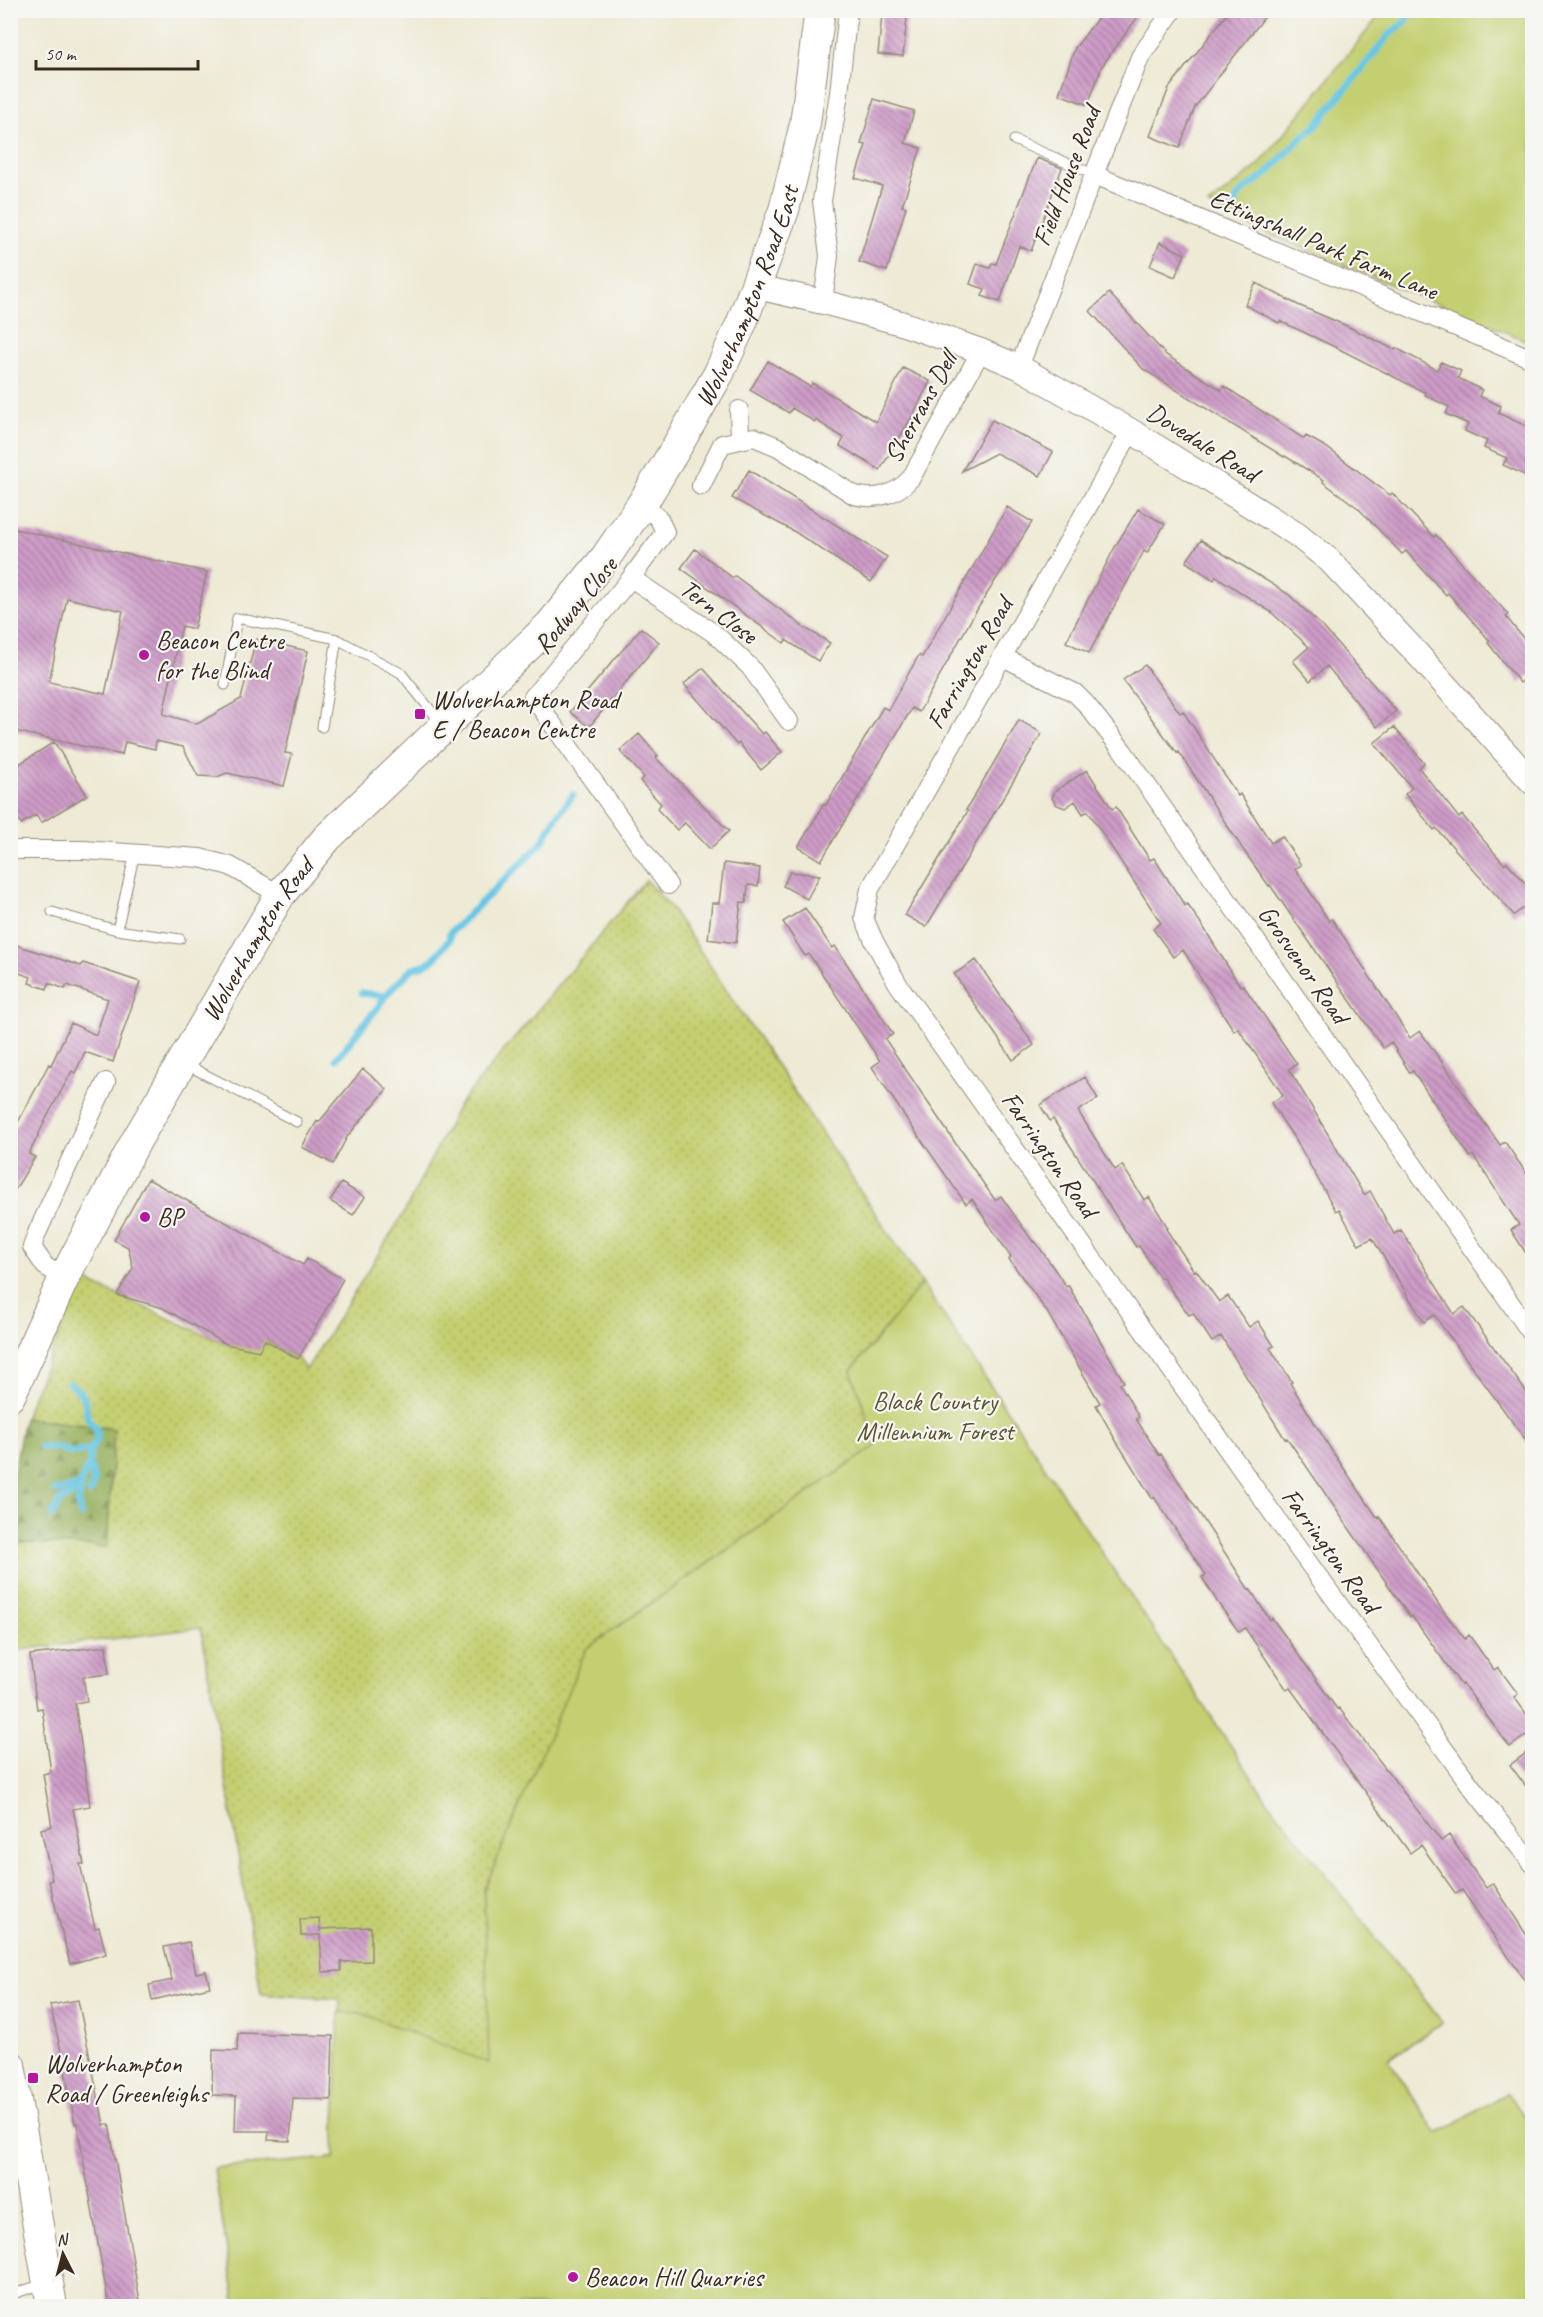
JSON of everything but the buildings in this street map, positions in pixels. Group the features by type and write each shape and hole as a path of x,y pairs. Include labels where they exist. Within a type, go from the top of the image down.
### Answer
{"main road":[{"name":"Wolverhampton Road East","path":"606,556 642,504 719,373 757,287 784,210 796,167 805,123 820,10"},
{"name":"Wolverhampton Road","path":"10,1395 64,1278 136,1141 280,895 327,838 550,625 606,556"},
{"path":"10,2065 50,2294"}],"street":[{"name":"Wolverhampton Road East","path":"823,302 829,256 822,201 848,10"},
{"name":"Field House Road","path":"1018,367 1140,57 1173,10"},
{"name":"Ettingshall Park Farm Lane","path":"1095,175 1533,359"},
{"name":"Dovedale Road","path":"757,287 901,323 981,351 1018,367 1131,431 1296,534 1329,560 1413,648 1532,781"},
{"name":"Sherrans Dell","path":"740,439 754,437 778,447 854,495 864,498 892,493 903,487 911,478 981,351"},
{"path":"701,486 722,444 740,439 739,410"},
{"name":"Farrington Road","path":"1131,431 870,889 864,918 898,984 1282,1528 1471,1786 1533,1863"},
{"name":"Rodway Close","path":"642,504 658,519 665,532 631,578 533,697 668,885"},
{"name":"Tern Close","path":"631,578 714,634 750,667 789,721"},
{"name":"Grosvenor Road","path":"1003,657 1075,693 1123,751 1533,1334"},
{"path":"10,850 83,850 200,858 230,866 280,895"},
{"path":"64,1278 45,1266 32,1247 106,1082"}],"lane":[{"path":"1014,140 1095,175"},
{"path":"225,685 237,618 337,639 401,673 444,728"},
{"path":"321,727 337,639"},
{"path":"117,930 135,853"},
{"path":"52,912 117,930 180,939"},
{"path":"182,1062 297,1122"},
{"path":"10,2295 50,2294"}],"green space":[{"path":"1383,11 1532,11 1532,343 1257,229 1208,205 1258,166"},
{"path":"646,880 672,909 922,1283 851,1371 877,1445 601,1638 1308,1940 1391,1957 1442,2022 1387,2061 563,2306 236,2306 214,2168 334,2158 340,1999 261,1994 201,1628 11,1651 11,1542 107,1547 114,1429 24,1418 82,1279 226,1344 265,1340 298,1359 306,1370 404,1213 458,1106"},
{"name":"Black Country Millennium Forest","path":"922,1283 1267,1800 1442,2022 1388,2059 1437,2134 1507,2093 1532,2126 1532,2306 236,2306 214,2168 334,2158 339,2012 361,2013 489,2063 484,1890 586,1649 877,1445 851,1371"},
{"path":"24,1418 114,1429 107,1547 11,1542 11,1490"}],"waterway":[{"path":"1233,209 1236,199 1243,191 1267,174 1302,137 1314,128 1390,34 1405,22 1414,10"},
{"path":"336,1059 385,996 413,968 434,959 449,940 450,933 541,844 573,795"},
{"path":"362,993 385,996"},
{"path":"52,1515 61,1500 71,1495 81,1481 90,1464 90,1450 97,1440 97,1430 88,1419 85,1400 69,1383"},
{"path":"41,1447 61,1448 71,1453 90,1450"},
{"path":"90,1464 94,1481 90,1493"},
{"path":"81,1482 78,1505 81,1515"},
{"path":"55,1491 76,1487"}],"place":[{"name":"Beacon Centre for the Blind","path":"144,655"},
{"name":"Wolverhampton Road E / Beacon Centre","path":"420,714"},
{"name":"BP","path":"145,1217"},
{"name":"Wolverhampton Road / Greenleighs","path":"33,2078"},
{"name":"Beacon Hill Quarries","path":"573,2277"}]}
